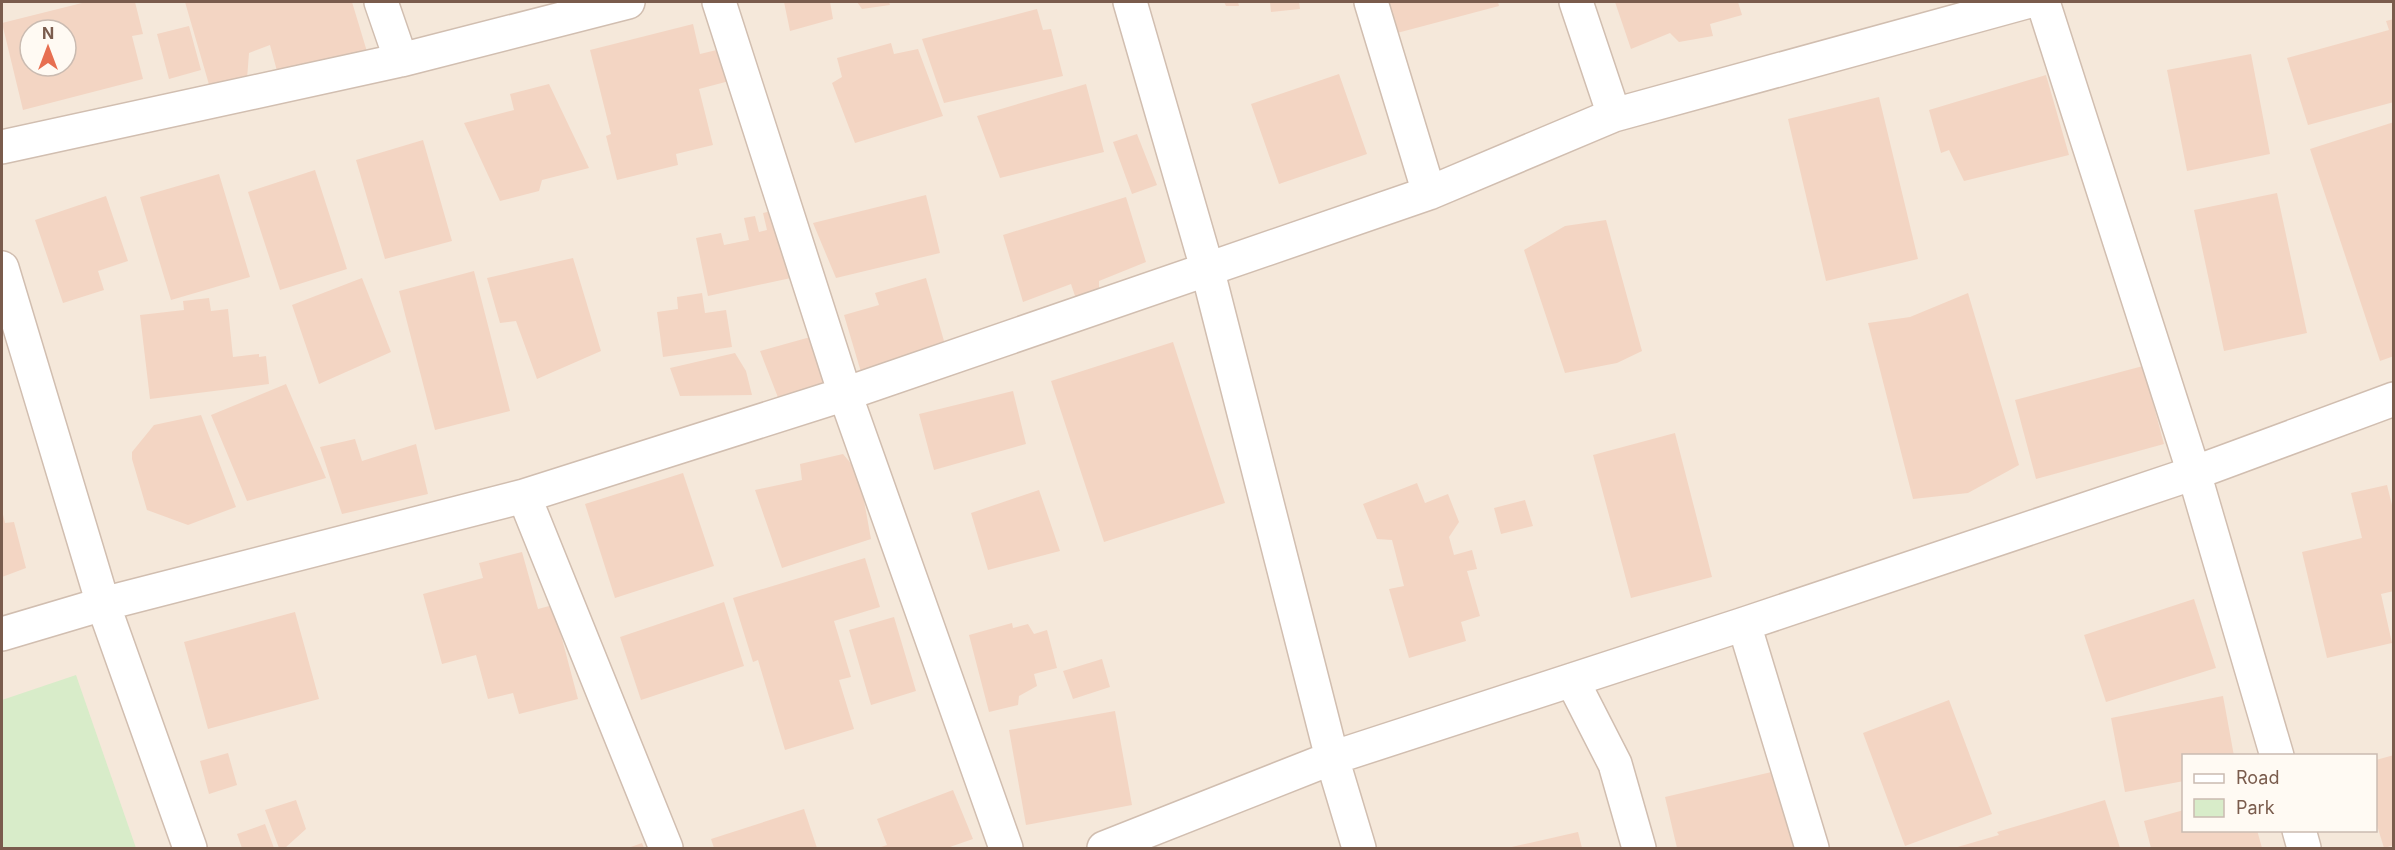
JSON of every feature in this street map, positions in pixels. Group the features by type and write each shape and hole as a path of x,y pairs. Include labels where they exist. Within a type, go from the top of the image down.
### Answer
{"street":[{"path":"381,2 401,60"},
{"path":"2,147 401,60 628,2"},
{"path":"719,2 845,393 1006,849"},
{"path":"1130,2 1207,268 1332,758 1359,849"},
{"path":"1371,2 1429,193"},
{"path":"1576,2 1614,115"},
{"path":"2,634 103,604 524,496 845,393 1429,193 1614,115 2026,2"},
{"path":"2043,2 2194,473 2276,754"},
{"path":"2,268 103,604 190,849"},
{"path":"1104,849 1332,758 1744,624 2194,473 2394,399"},
{"path":"524,496 666,849"},
{"path":"1744,624 1812,849"},
{"path":"1572,680 1615,764 1639,849"},
{"path":"2299,832 2304,849"}],"shaded area":[{"path":"2,2 2393,2 2393,848 2,848"}],"green space":[{"path":"76,675 136,848 2,848 2,700"}],"building":[{"path":"86,2 135,2 143,34 132,36 143,79 23,110 2,23 18,19 18,78 78,78 78,18 22,18"},
{"path":"185,2 352,2 368,55 280,82 270,45 249,53 247,79 210,88"},
{"path":"784,2 830,2 833,19 790,31"},
{"path":"857,2 889,2 890,5 862,9"},
{"path":"1224,2 1238,2 1239,6 1226,6"},
{"path":"1270,2 1299,2 1300,9 1271,12"},
{"path":"1389,2 1498,2 1499,6 1397,33"},
{"path":"1615,2 1738,2 1742,15 1710,24 1713,36 1679,42 1670,33 1631,49"},
{"path":"1037,9 1043,30 1051,29 1063,76 944,103 922,39"},
{"path":"2394,19 2394,102 2308,125 2287,58 2389,30 2386,21"},
{"path":"693,24 700,54 725,48 733,80 699,89 713,145 676,154 678,165 617,180 606,136 611,134 590,50"},
{"path":"189,26 201,70 169,79 157,34"},
{"path":"891,43 894,54 918,49 943,116 855,143 832,83 842,77 837,58"},
{"path":"2251,54 2270,154 2187,171 2167,70"},
{"path":"1339,74 1367,154 1279,184 1251,104"},
{"path":"2046,75 2069,155 1964,181 1949,150 1941,153 1929,110"},
{"path":"549,84 589,168 542,180 539,191 500,201 464,123 514,110 510,94"},
{"path":"1086,84 1104,152 1000,178 977,116"},
{"path":"1879,97 1918,259 1826,281 1788,119"},
{"path":"2394,122 2394,356 2380,361 2310,149"},
{"path":"1137,134 1157,185 1132,194 1113,142"},
{"path":"423,140 452,241 385,259 356,160"},
{"path":"315,170 347,269 280,290 248,192"},
{"path":"219,174 250,277 171,300 140,197"},
{"path":"2277,193 2307,333 2224,351 2194,210"},
{"path":"926,195 940,253 836,278 813,223"},
{"path":"106,196 128,261 98,271 104,290 63,303 35,220"},
{"path":"1126,197 1146,262 1099,281 1099,297 1078,305 1071,284 1023,302 1003,235"},
{"path":"776,210 791,278 708,296 696,238 721,233 724,245 749,240 744,218 755,216 759,232 767,230 763,213"},
{"path":"1606,220 1642,351 1617,363 1565,373 1524,250 1565,226"},
{"path":"573,258 601,351 537,379 516,321 500,323 487,278"},
{"path":"474,271 510,411 435,430 399,291"},
{"path":"362,278 391,352 319,384 292,305"},
{"path":"926,278 946,348 861,372 844,315 879,305 875,293"},
{"path":"702,293 705,313 726,310 732,347 663,357 657,312 678,309 677,297"},
{"path":"1968,293 2019,465 1968,493 1913,499 1868,323 1910,317"},
{"path":"209,298 211,311 228,309 233,357 259,354 259,357 266,356 269,384 150,399 140,315 184,310 183,301"},
{"path":"814,336 830,384 779,400 760,351"},
{"path":"1173,342 1225,503 1104,542 1051,381"},
{"path":"735,353 746,371 752,395 680,396 670,368"},
{"path":"2143,366 2164,444 2036,479 2015,400"},
{"path":"286,384 326,478 247,501 211,415"},
{"path":"1013,391 1026,444 934,470 919,414"},
{"path":"201,415 236,507 188,525 147,510 132,452 154,425"},
{"path":"1675,433 1712,577 1631,598 1593,455"},
{"path":"355,439 362,461 416,444 428,494 342,514 320,447"},
{"path":"843,454 859,473 871,539 782,568 755,490 802,480 800,464"},
{"path":"683,473 714,566 615,598 585,504"},
{"path":"1417,483 1425,503 1448,494 1459,522 1449,537 1454,555 1472,550 1477,569 1467,571 1480,616 1461,622 1466,641 1409,658 1389,589 1404,586 1392,540 1377,539 1363,504"},
{"path":"2387,485 2394,513 2394,591 2381,594 2392,643 2327,658 2302,552 2362,538 2351,493"},
{"path":"1039,490 1060,551 988,570 971,513"},
{"path":"1525,500 1533,526 1501,534 1494,508"},
{"path":"2,510 5,523 14,522 26,568 2,577"},
{"path":"522,552 538,609 553,605 578,699 519,714 513,693 488,699 476,655 442,664 423,594 483,578 479,563"},
{"path":"865,558 880,607 834,621 851,677 839,680 854,729 785,750 758,660 753,662 733,598"},
{"path":"2194,599 2216,668 2106,702 2084,635"},
{"path":"724,602 744,666 641,700 620,637"},
{"path":"295,612 319,699 208,729 184,642"},
{"path":"894,617 916,691 871,705 849,630"},
{"path":"1012,623 1013,628 1028,624 1034,634 1047,630 1057,668 1034,674 1037,686 1019,696 1018,705 989,712 969,635"},
{"path":"1102,659 1110,687 1073,699 1063,671"},
{"path":"2223,696 2234,754 2182,754 2182,781 2125,792 2111,718"},
{"path":"1949,700 1992,814 1905,846 1863,733"},
{"path":"1115,711 1132,805 1026,825 1009,730"},
{"path":"228,753 237,785 209,794 200,761"},
{"path":"2394,755 2394,845 2384,848 2377,825 2377,760"},
{"path":"1780,770 1798,848 1677,848 1665,797"},
{"path":"953,790 973,839 947,848 878,848 887,845 877,819"},
{"path":"296,800 306,829 285,848 279,848 265,810"},
{"path":"2105,800 2120,848 1954,848 1999,835 1997,832"},
{"path":"804,809 817,848 714,848 711,839"},
{"path":"2182,811 2182,832 2258,832 2262,848 2151,848 2144,821"},
{"path":"265,824 274,848 242,848 237,834"},
{"path":"1578,832 1582,848 1507,848"},
{"path":"642,843 644,848 628,848"}]}
